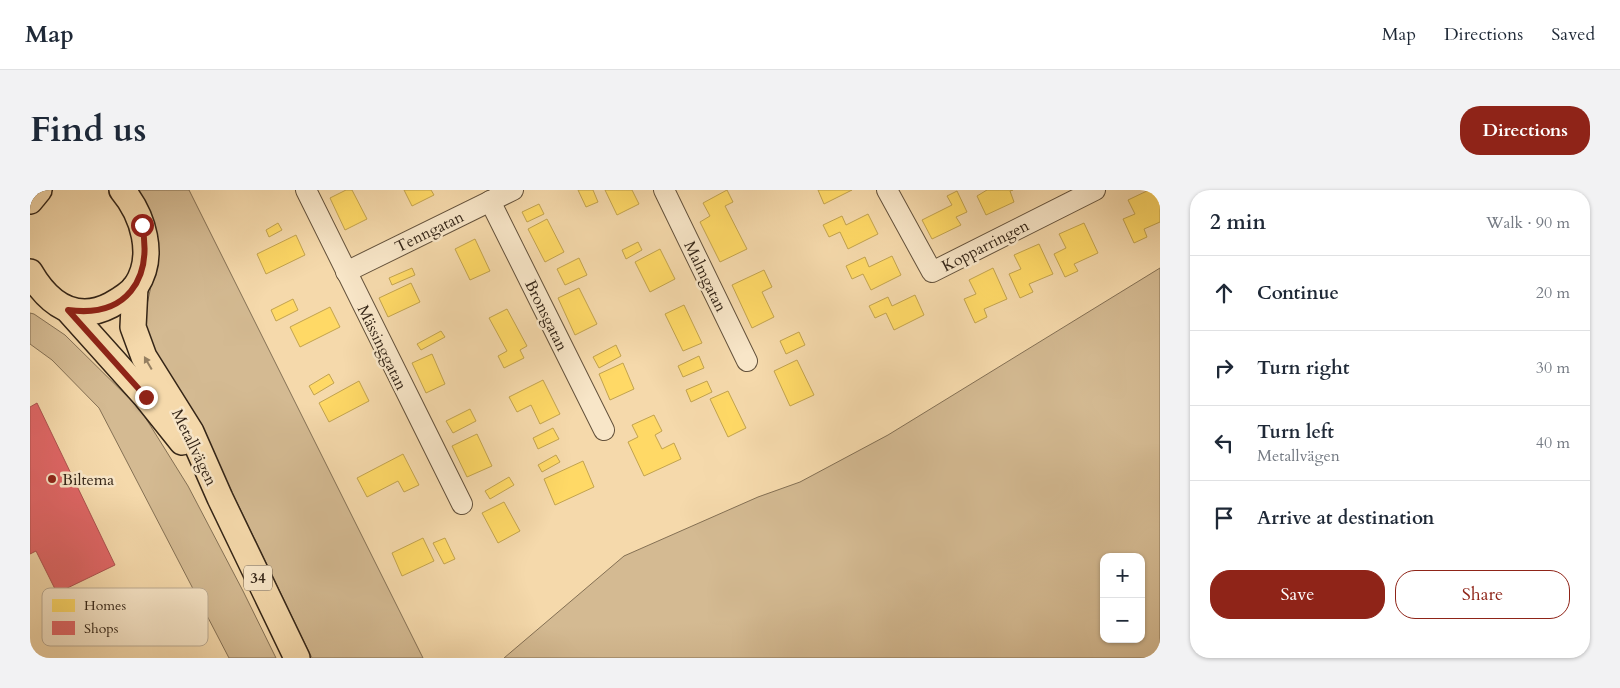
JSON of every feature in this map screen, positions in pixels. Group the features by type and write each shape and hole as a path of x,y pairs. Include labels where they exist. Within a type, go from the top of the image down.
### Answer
{"main road":[{"path":"30,201 39,190"},
{"name":"34","path":"122,190 136,210 146,243 142,272 135,287"},
{"name":"34","path":"34,284 57,304 68,310"},
{"path":"68,310 93,311 106,308 126,296 135,287"},
{"name":"Metallvägen","path":"135,287 134,327 144,357 191,432 220,498 297,658"},
{"name":"Metallvägen","path":"68,310 146,397 181,441 220,498"}],"street":[{"name":"Mässinggatan","path":"306,190 462,504"},
{"name":"Tenngatan","path":"346,272 513,190"},
{"name":"Malmgatan","path":"664,190 748,361"},
{"name":"Kopparringen","path":"887,190 932,272 1095,190"},
{"name":"Bronsgatan","path":"490,201 604,430"}],"shaded area":[{"path":"136,190 189,190 423,658 312,658 218,463 148,345 144,318 157,259"},
{"path":"1160,268 1160,658 504,658 624,556 758,497 800,482 888,435"},
{"path":"30,313 65,335 140,409 188,486 276,658 229,658 208,618 208,588 193,588 99,408 52,360 30,344"}],"building: Homes":[{"path":"346,190 352,190 367,219 345,230 330,198"},
{"path":"404,190 431,190 434,195 412,206"},
{"path":"578,190 593,190 598,202 586,207"},
{"path":"605,190 632,190 639,204 617,215"},
{"path":"727,190 733,202 725,206 747,249 720,262 700,222 710,216 703,203"},
{"path":"818,190 852,190 824,204"},
{"path":"987,190 1013,190 1010,191 1014,202 986,215 977,196"},
{"path":"1149,190 1154,190 1160,204 1160,222 1144,229 1147,237 1134,243 1123,219 1135,214 1128,200"},
{"path":"957,191 967,212 956,217 961,225 932,239 922,220 952,205 947,196"},
{"path":"539,204 544,214 527,222 522,212"},
{"path":"868,214 878,234 848,249 840,232 829,237 823,225 842,216 846,225"},
{"path":"547,219 564,252 545,262 528,229"},
{"path":"278,223 282,230 269,237 266,230"},
{"path":"1084,223 1098,253 1074,264 1078,271 1065,277 1054,254 1066,248 1059,234"},
{"path":"296,235 305,255 266,274 257,254"},
{"path":"475,239 490,271 470,280 455,249"},
{"path":"638,242 642,250 626,259 622,250"},
{"path":"1039,244 1053,274 1029,284 1033,292 1020,298 1009,274 1021,269 1014,255"},
{"path":"660,249 675,279 650,292 635,262"},
{"path":"892,256 901,275 871,290 863,274 852,279 846,266 865,257 869,267"},
{"path":"579,258 587,275 565,285 557,269"},
{"path":"412,268 415,275 392,285 389,278"},
{"path":"993,268 1007,299 984,309 987,317 975,323 964,299 976,294 969,280"},
{"path":"764,270 772,287 762,292 774,317 752,328 732,285"},
{"path":"411,283 420,302 388,317 379,298"},
{"path":"579,288 597,324 575,335 558,298"},
{"path":"915,295 924,315 894,330 886,313 875,318 869,306 888,297 892,306"},
{"path":"293,299 298,310 276,321 271,310"},
{"path":"684,305 702,343 683,351 665,314"},
{"path":"330,307 340,327 300,347 290,327"},
{"path":"507,309 527,346 520,350 524,358 504,368 498,356 507,351 489,318"},
{"path":"441,331 445,337 421,350 417,344"},
{"path":"799,332 805,345 786,354 780,341"},
{"path":"616,345 621,356 599,368 593,357"},
{"path":"432,354 445,384 426,393 412,363"},
{"path":"699,356 704,368 683,377 678,366"},
{"path":"797,360 814,395 790,406 774,371"},
{"path":"623,363 634,389 610,400 599,374"},
{"path":"329,374 334,383 314,395 309,386"},
{"path":"543,380 560,414 540,424 531,405 517,412 509,397"},
{"path":"359,381 369,401 329,422 319,403"},
{"path":"707,381 712,392 691,402 686,390"},
{"path":"728,391 746,428 728,437 710,399"},
{"path":"470,409 476,421 453,433 446,421"},
{"path":"654,415 662,431 655,435 662,449 674,443 681,459 644,476 628,442 638,437 632,425"},
{"path":"553,428 559,439 538,449 533,438"},
{"path":"477,434 492,466 467,477 452,446"},
{"path":"403,454 419,485 404,492 398,481 367,497 357,478"},
{"path":"556,455 560,462 542,472 538,465"},
{"path":"583,461 594,487 555,505 544,479"},
{"path":"509,477 514,485 490,499 485,491"},
{"path":"504,502 520,531 498,543 482,513"},
{"path":"423,538 434,561 402,576 392,553"},
{"path":"445,538 455,559 444,564 433,543"}],"building: Shops":[{"name":"Biltema","path":"37,403 115,565 67,588 54,588 36,551 30,554 30,407"}],"place":[{"name":"Biltema","path":"52,479"}],"route":[{"path":"142,225 146,243 145,257 142,272 135,287 126,296 106,308 80,312 68,310 146,397"}]}
